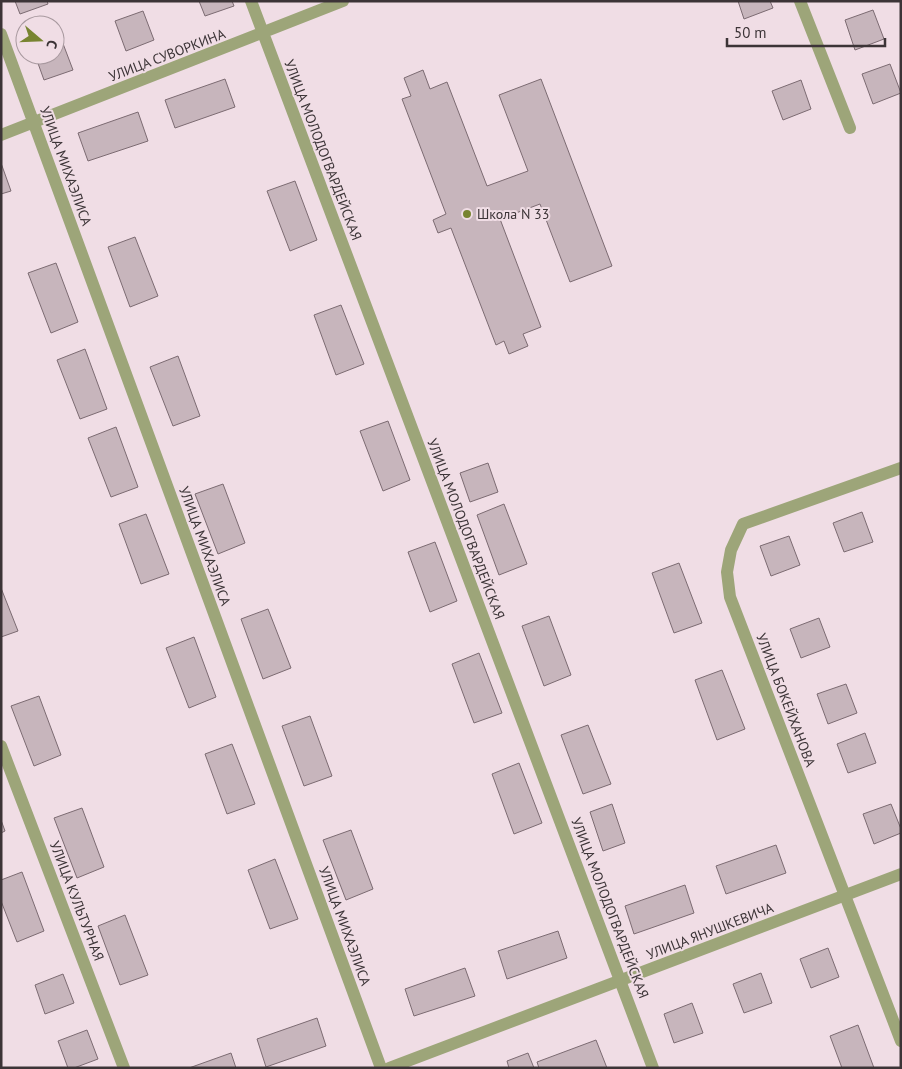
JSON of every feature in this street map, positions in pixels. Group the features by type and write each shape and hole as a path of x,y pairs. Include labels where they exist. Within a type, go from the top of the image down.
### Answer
{"street":[{"name":"УЛИЦА МОЛОДОГВАРДЕЙСКАЯ","path":"251,1 653,1068"},
{"name":"УЛИЦА СУВОРКИНА","path":"1,135 263,34 343,1"},
{"path":"800,1 850,128"},
{"name":"УЛИЦА МИХАЭЛИСА","path":"1,34 381,1068"},
{"name":"УЛИЦА БОКЕЙХАНОВА","path":"901,468 744,524 731,550 727,572 730,597 901,1041"},
{"name":"УЛИЦА КУЛЬТУРНАЯ","path":"1,746 124,1068"},
{"name":"УЛИЦА ЯНУШКЕВИЧА","path":"389,1068 901,874"}],"building":[{"path":"15,1 47,1 48,4 20,14"},
{"path":"199,1 232,1 234,6 205,16"},
{"path":"738,1 770,1 773,8 744,19"},
{"path":"873,10 884,39 855,50 845,20"},
{"path":"143,11 154,40 126,51 115,21"},
{"path":"65,49 73,70 44,80 39,65 65,65"},
{"path":"890,64 901,93 873,104 862,74"},
{"path":"423,70 430,89 447,82 487,186 528,171 499,95 541,79 612,266 570,282 540,204 500,219 541,327 523,334 528,346 509,354 504,341 496,345 451,228 438,233 433,220 446,214 402,99 411,96 404,78"},
{"path":"225,79 235,107 175,128 165,100"},
{"path":"801,80 811,109 783,120 772,91"},
{"path":"138,112 148,141 88,161 78,133"},
{"path":"1,163 11,191 1,194"},
{"path":"295,181 317,240 290,251 267,191"},
{"path":"135,237 158,296 130,307 108,247"},
{"path":"56,263 78,322 51,333 28,273"},
{"path":"341,305 364,364 336,375 314,315"},
{"path":"85,349 107,409 80,419 57,360"},
{"path":"178,356 200,416 173,426 150,367"},
{"path":"388,421 410,480 383,491 360,431"},
{"path":"116,427 138,487 111,497 88,438"},
{"path":"488,463 498,492 470,502 460,473"},
{"path":"223,484 245,543 218,554 195,494"},
{"path":"504,504 527,564 499,575 477,515"},
{"path":"862,512 873,542 844,552 833,523"},
{"path":"146,514 169,574 141,584 119,524"},
{"path":"789,536 800,565 771,576 760,546"},
{"path":"435,542 457,601 430,612 408,552"},
{"path":"679,563 702,623 674,633 652,573"},
{"path":"1,588 18,631 1,637"},
{"path":"268,609 291,668 263,679 241,619"},
{"path":"549,616 571,675 544,686 522,626"},
{"path":"819,618 830,647 801,658 790,629"},
{"path":"194,637 216,697 189,708 166,648"},
{"path":"479,653 502,713 474,723 452,664"},
{"path":"722,670 745,729 717,740 695,680"},
{"path":"846,684 857,713 828,724 817,694"},
{"path":"39,696 61,755 34,766 11,706"},
{"path":"310,716 332,776 304,786 282,726"},
{"path":"588,725 611,784 583,794 561,735"},
{"path":"865,733 876,763 848,773 837,744"},
{"path":"232,744 255,804 227,814 205,754"},
{"path":"519,763 542,823 514,834 492,774"},
{"path":"612,804 625,843 603,851 590,812"},
{"path":"891,804 901,833 874,844 863,814"},
{"path":"82,808 104,867 77,878 54,818"},
{"path":"1,820 5,831 1,833"},
{"path":"351,830 373,889 346,900 323,840"},
{"path":"776,845 786,873 726,894 716,866"},
{"path":"275,859 298,919 270,929 248,870"},
{"path":"22,872 44,931 17,942 1,901 1,880"},
{"path":"685,885 694,913 634,934 625,906"},
{"path":"125,915 148,975 120,985 98,926"},
{"path":"558,931 567,958 507,979 498,951"},
{"path":"828,948 839,977 811,988 800,959"},
{"path":"465,968 475,996 414,1016 405,989"},
{"path":"761,973 772,1003 744,1013 733,984"},
{"path":"63,974 74,1003 45,1014 35,985"},
{"path":"692,1003 703,1033 674,1043 664,1014"},
{"path":"317,1018 326,1046 266,1067 257,1039"},
{"path":"858,1025 874,1068 842,1068 830,1036"},
{"path":"87,1030 98,1059 74,1068 68,1068 58,1041"},
{"path":"596,1040 607,1068 539,1068 537,1062"},
{"path":"231,1053 236,1068 189,1068"},
{"path":"528,1053 534,1068 509,1068 507,1061"}],"place":[{"name":"Школа N 33","path":"467,214"}]}
